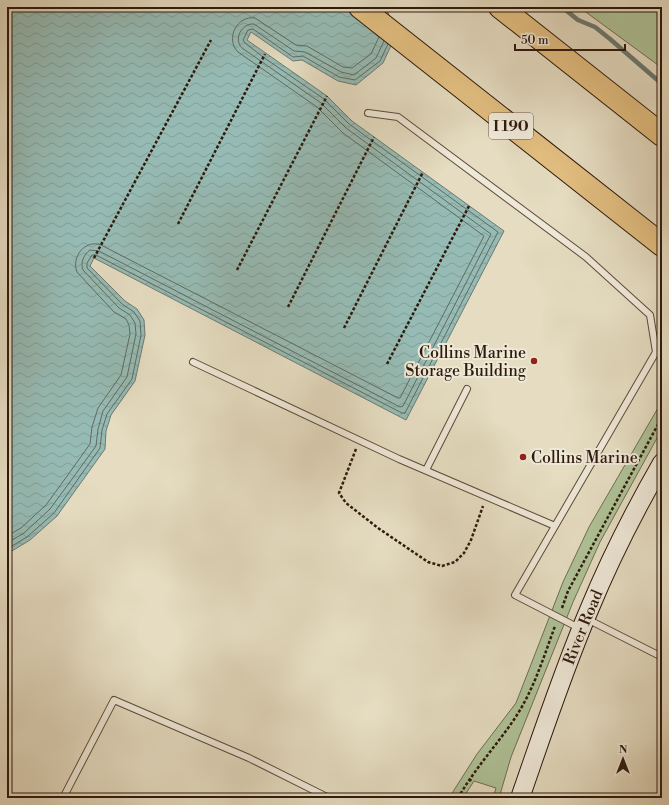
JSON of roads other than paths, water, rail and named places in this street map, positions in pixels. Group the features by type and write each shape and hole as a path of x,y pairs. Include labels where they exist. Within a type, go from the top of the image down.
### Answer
{"highway":[{"name":"I 190","path":"360,7 662,245"},
{"path":"500,7 662,135"}],"main road":[{"name":"River Road","path":"520,798 583,624 628,525 662,463"}],"lane":[{"path":"368,113 398,117 586,257 650,315 656,352 515,595 662,657"},
{"path":"193,362 359,441 555,526"},
{"path":"426,470 467,389"},
{"path":"63,798 114,700 249,758 329,798"}],"water":[{"path":"7,7 387,7 394,39 383,63 356,85 338,81 302,60 293,61 251,32 247,40 327,96 352,121 504,231 406,420 94,258 90,266 125,301 137,309 144,320 145,335 135,381 111,415 106,431 105,449 57,516 30,540 7,554"}],"waterway":[{"path":"562,7 578,20 595,27 662,84"}],"place":[{"name":"Collins Marine Storage Building","path":"534,361"},
{"name":"Collins Marine","path":"523,457"}]}
